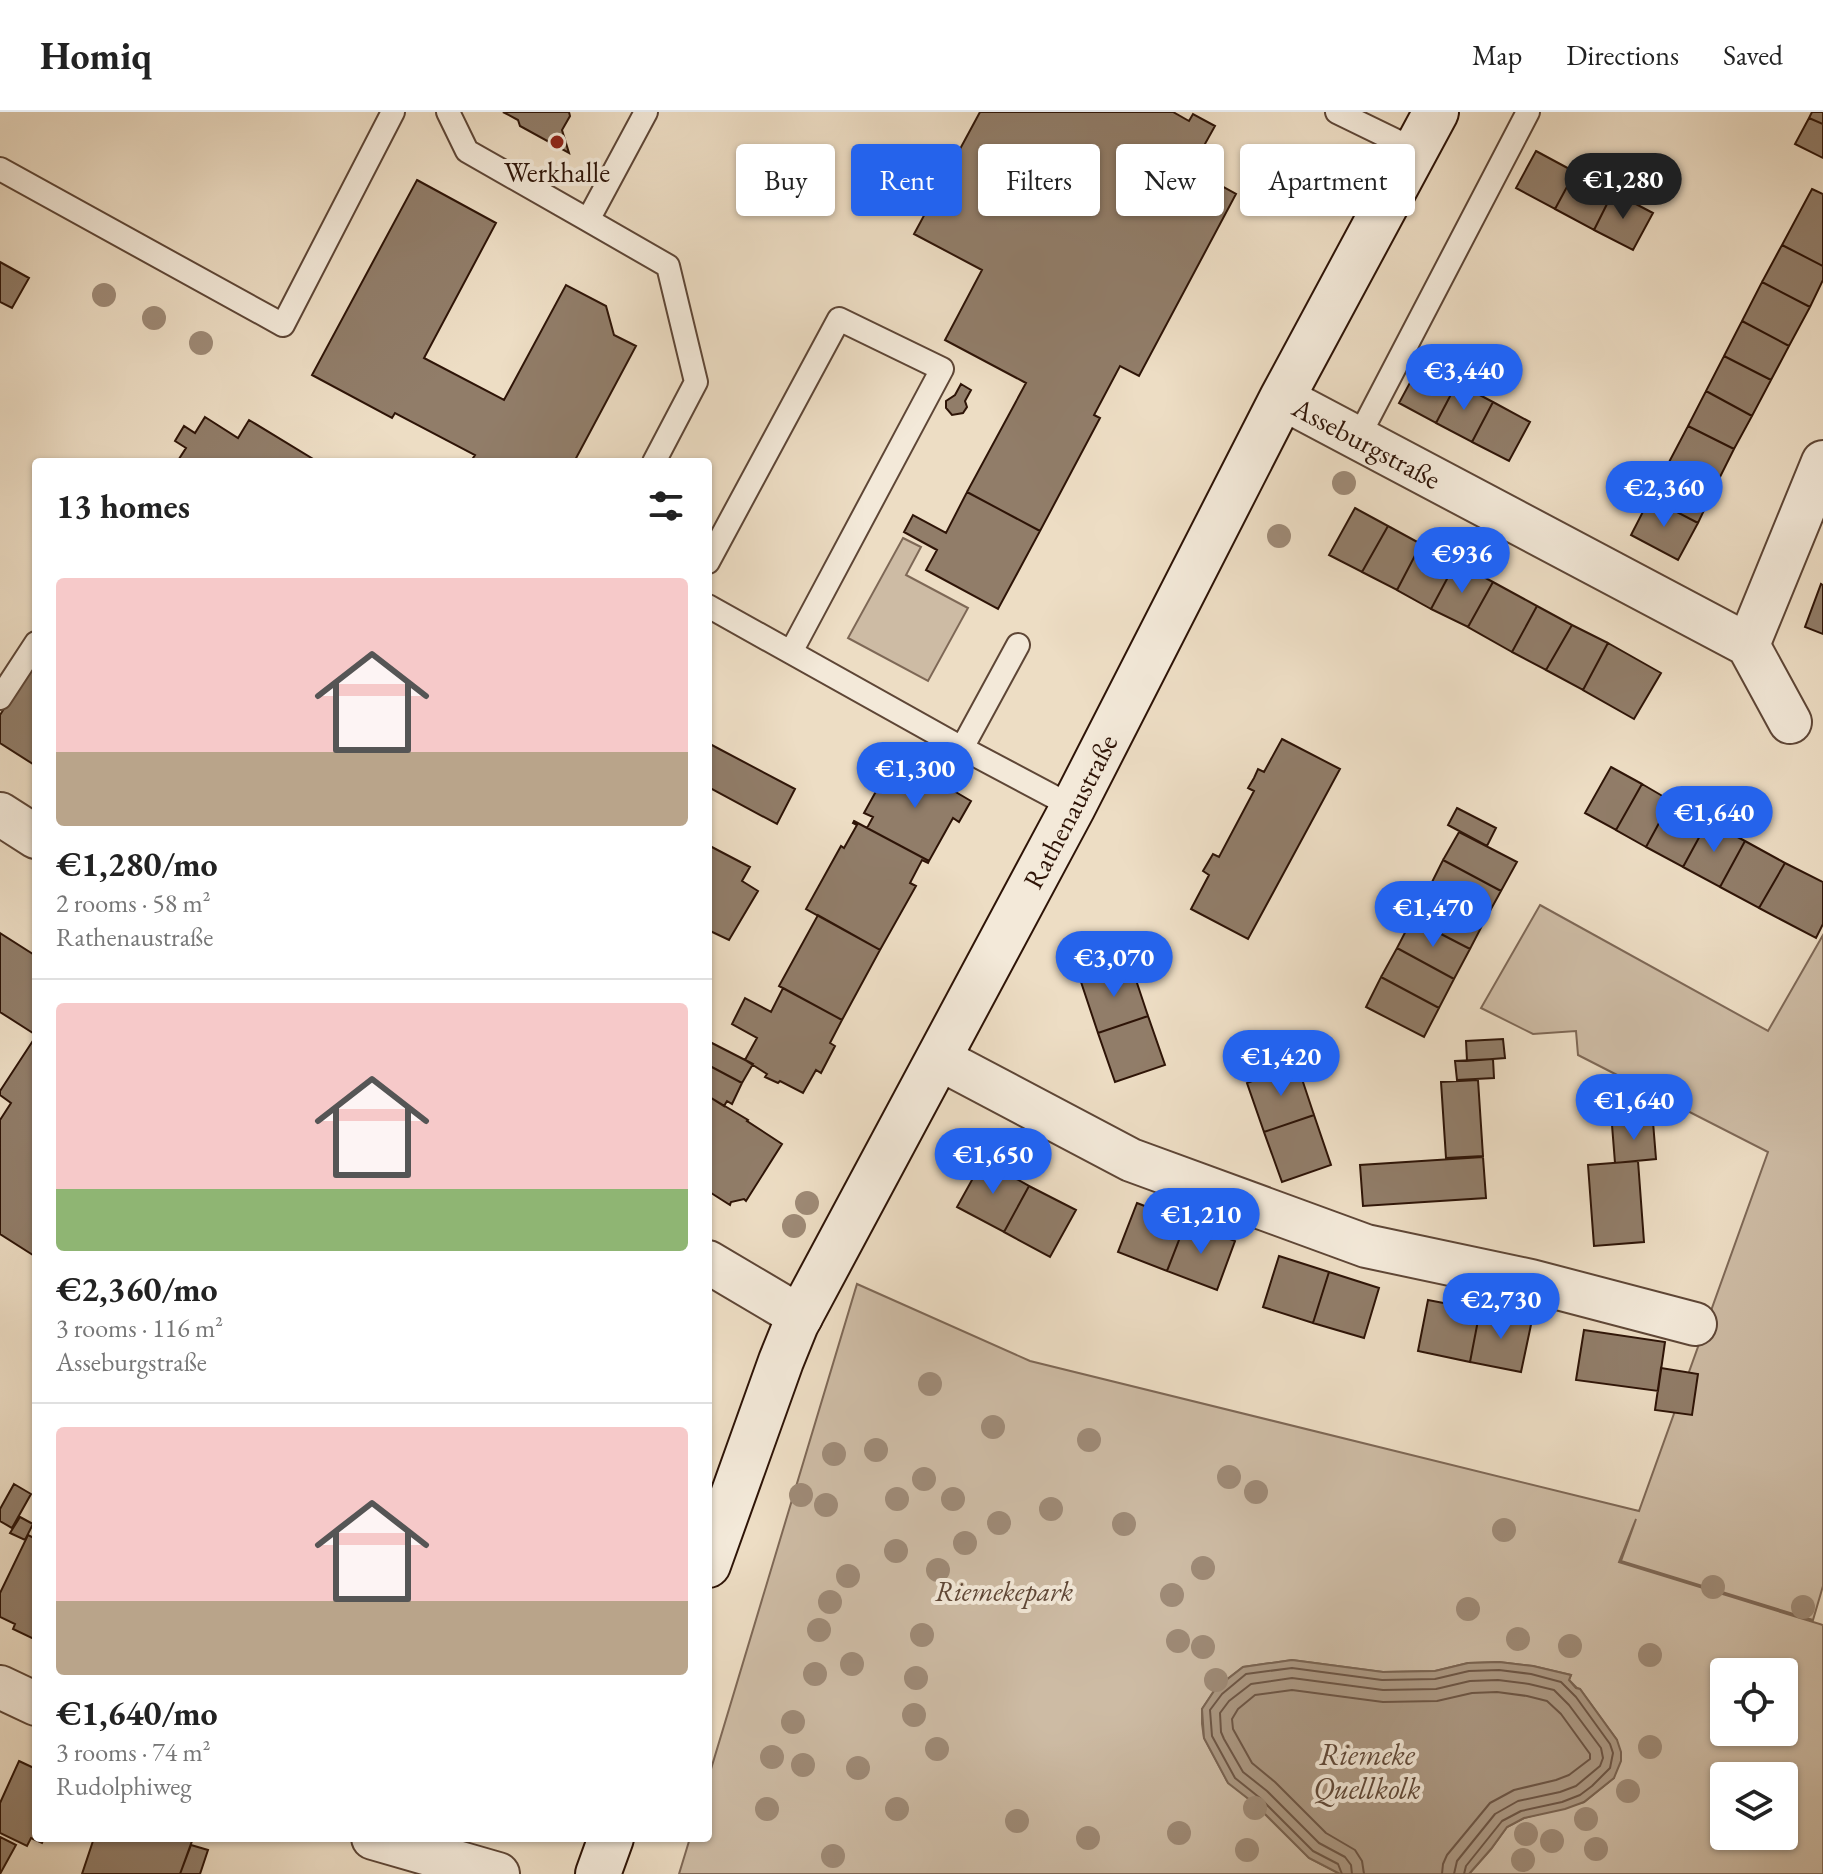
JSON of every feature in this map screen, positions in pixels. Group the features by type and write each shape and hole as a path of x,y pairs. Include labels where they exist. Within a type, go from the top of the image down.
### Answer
{"street":[{"name":"Rathenaustraße","path":"1415,150 1436,112"},
{"name":"Rathenaustraße","path":"712,1554 781,1361 801,1317 1073,807 1282,398 1380,216"},
{"name":"Asseburgstraße","path":"1282,398 1748,645"},
{"path":"1790,722 1748,645 1823,462"},
{"path":"938,1058 1131,1160 1366,1246 1531,1281 1695,1324"},
{"path":"712,1264 801,1317"},
{"path":"0,1687 32,1702"},
{"path":"387,1842 498,1874"},
{"path":"598,1874 610,1842"}],"lane":[{"path":"0,169 283,325 393,112"},
{"path":"448,112 467,151 668,266 696,382 656,458"},
{"path":"588,220 646,112"},
{"path":"1337,112 1403,144"},
{"path":"1358,438 1528,112"},
{"path":"712,555 839,319 942,369 791,652"},
{"path":"712,608 1073,807"},
{"path":"962,748 1018,645"},
{"path":"0,698 32,649"}],"green space":[{"path":"903,538 921,547 906,575 968,608 928,681 848,638"},
{"name":"Riemekepark","path":"1540,905 1768,1031 1823,935 1823,1586 1813,1620 1621,1561 1636,1519 1619,1562 1823,1625 1823,1874 1469,1874 1507,1827 1524,1818 1584,1802 1614,1778 1617,1740 1580,1689 1569,1680 1571,1675 1499,1662 1468,1663 1435,1671 1383,1672 1292,1660 1243,1667 1216,1688 1202,1709 1204,1738 1227,1781 1255,1804 1309,1858 1340,1874 679,1874 689,1842 712,1842 712,1766 857,1284 1030,1361 1639,1511 1768,1152 1578,1055 1576,1031 1533,1034 1481,1008"}],"water":[{"name":"Riemeke Quellkolk","path":"1292,1660 1383,1672 1435,1671 1468,1663 1499,1662 1571,1675 1569,1680 1580,1689 1617,1740 1621,1761 1614,1778 1584,1802 1524,1818 1507,1827 1469,1874 1340,1874 1309,1858 1255,1804 1228,1783 1204,1738 1202,1709 1216,1688 1243,1667"}],"building":[{"name":"Werkhalle","path":"503,112 569,112 562,130 569,153 520,126 518,120"},
{"path":"980,112 1173,112 1189,121 1193,114 1215,126 1205,144 1116,144 1116,216 1224,216 1224,187 1236,194 1139,376 1120,366 1094,415 1100,418 1040,531 967,492 1026,383 945,340 982,270 914,234 924,216 962,216 962,145"},
{"path":"1812,112 1823,112 1823,124 1809,118"},
{"path":"1809,118 1823,124 1823,158 1795,144"},
{"path":"1536,151 1575,172 1555,209 1516,188"},
{"path":"1575,172 1613,192 1594,230 1555,209"},
{"path":"417,180 496,223 424,358 504,400 566,285 606,306 614,335 636,346 576,458 473,458 475,455 395,413 392,418 312,375"},
{"path":"1812,189 1823,194 1823,266 1782,245"},
{"path":"1613,192 1653,213 1633,250 1594,230"},
{"path":"1782,245 1823,266 1823,280 1810,307 1762,282"},
{"path":"0,262 29,278 12,308 0,302"},
{"path":"1762,282 1810,307 1789,346 1742,321"},
{"path":"1742,321 1789,346 1771,380 1724,356"},
{"path":"1724,356 1771,380 1752,416 1706,391"},
{"path":"1420,364 1457,383 1436,423 1399,403"},
{"path":"1457,383 1493,402 1472,442 1436,423"},
{"path":"961,384 971,390 965,401 967,407 963,413 952,415 946,408 946,401 955,395"},
{"path":"1706,391 1752,416 1734,449 1688,426"},
{"path":"1493,402 1530,422 1509,461 1472,442"},
{"path":"205,417 238,438 249,420 311,458 180,458 186,448 175,441 184,426 195,433"},
{"path":"1688,426 1734,449 1715,487 1668,464"},
{"path":"1668,464 1715,487 1698,523 1650,498"},
{"path":"967,492 1040,531 998,609 926,570 937,550 904,532 913,515 946,533"},
{"path":"1650,498 1698,523 1678,560 1631,535"},
{"path":"1355,508 1388,526 1362,572 1329,555"},
{"path":"1388,526 1421,544 1397,590 1362,572"},
{"path":"1421,544 1456,562 1431,609 1397,590"},
{"path":"1456,562 1493,582 1468,627 1431,609"},
{"path":"1493,582 1537,606 1512,652 1468,627"},
{"path":"1823,585 1823,634 1805,627"},
{"path":"1537,606 1572,625 1546,670 1512,652"},
{"path":"1572,625 1608,643 1583,690 1546,670"},
{"path":"1608,643 1661,673 1634,719 1583,690"},
{"path":"32,664 32,763 0,743 0,715"},
{"path":"1282,739 1340,769 1248,939 1191,909 1209,875 1203,871 1213,854 1219,857 1254,791 1248,788 1258,769 1264,772"},
{"path":"712,745 795,789 777,824 712,789"},
{"path":"903,762 971,801 959,822 953,818 929,861 867,828 873,817 864,813 885,775 893,779"},
{"path":"1611,767 1642,784 1616,830 1585,813"},
{"path":"1642,784 1671,801 1646,847 1616,830"},
{"path":"1671,801 1708,821 1683,867 1646,847"},
{"path":"1457,808 1496,828 1487,846 1448,825"},
{"path":"854,821 929,861 922,860 910,883 916,886 880,950 806,909 841,846 844,848 857,825"},
{"path":"1708,821 1745,841 1720,887 1683,867"},
{"path":"1459,832 1517,862 1501,891 1443,860"},
{"path":"1745,841 1785,863 1759,908 1720,887"},
{"path":"712,847 750,867 742,881 758,891 729,940 712,932"},
{"path":"1443,860 1501,891 1485,920 1428,890"},
{"path":"1785,863 1823,882 1823,924 1816,938 1759,908"},
{"path":"1428,890 1485,920 1470,949 1412,919"},
{"path":"818,915 880,950 842,1020 779,986"},
{"path":"1412,919 1470,949 1454,979 1397,948"},
{"path":"0,933 32,953 32,1032 0,1012"},
{"path":"1397,948 1454,979 1439,1008 1381,977"},
{"path":"1131,965 1148,1016 1098,1033 1081,982"},
{"path":"1381,977 1439,1008 1424,1037 1366,1007"},
{"path":"783,988 842,1020 830,1043 835,1046 821,1073 816,1070 803,1093 765,1077 767,1074 745,1060 757,1038 732,1024 745,998 771,1012"},
{"path":"1148,1016 1165,1065 1115,1082 1098,1033"},
{"path":"1503,1039 1505,1058 1467,1061 1466,1041"},
{"path":"32,1042 32,1254 0,1234 0,1120 11,1103 0,1095"},
{"path":"712,1043 753,1064 742,1083 712,1067"},
{"path":"1493,1059 1494,1078 1457,1080 1455,1061"},
{"path":"1297,1064 1314,1115 1264,1132 1247,1083"},
{"path":"712,1067 742,1083 732,1104 727,1101 724,1106 712,1098"},
{"path":"1478,1080 1483,1156 1446,1158 1441,1082"},
{"path":"712,1098 782,1144 746,1201 731,1202 730,1205 712,1194"},
{"path":"1314,1115 1331,1165 1282,1182 1264,1132"},
{"path":"1653,1122 1656,1159 1615,1163 1612,1125"},
{"path":"1483,1157 1486,1198 1363,1206 1360,1165"},
{"path":"983,1160 1029,1186 1004,1232 957,1207"},
{"path":"1638,1161 1644,1242 1594,1246 1588,1165"},
{"path":"1029,1186 1076,1210 1050,1257 1004,1232"},
{"path":"1137,1203 1186,1222 1167,1271 1118,1252"},
{"path":"1186,1222 1235,1241 1217,1290 1167,1271"},
{"path":"1279,1256 1329,1272 1313,1323 1263,1307"},
{"path":"1329,1272 1379,1288 1364,1338 1313,1323"},
{"path":"1428,1300 1480,1310 1470,1362 1418,1351"},
{"path":"1480,1310 1532,1320 1521,1372 1470,1362"},
{"path":"1584,1330 1665,1342 1658,1391 1576,1380"},
{"path":"1661,1368 1698,1374 1692,1415 1655,1410"},
{"path":"14,1484 31,1494 12,1528 0,1521 0,1509"},
{"path":"20,1517 32,1523 25,1540 10,1533"},
{"path":"28,1535 32,1537 32,1638 13,1629 15,1624 0,1617 0,1593"},
{"path":"19,1761 32,1767 32,1838 27,1846 0,1833 0,1803"},
{"path":"0,1837 16,1845 0,1874"},
{"path":"93,1842 192,1842 180,1874 82,1874"},
{"path":"191,1845 208,1850 200,1874 180,1874"}],"place":[{"name":"Werkhalle","path":"557,142"}]}
